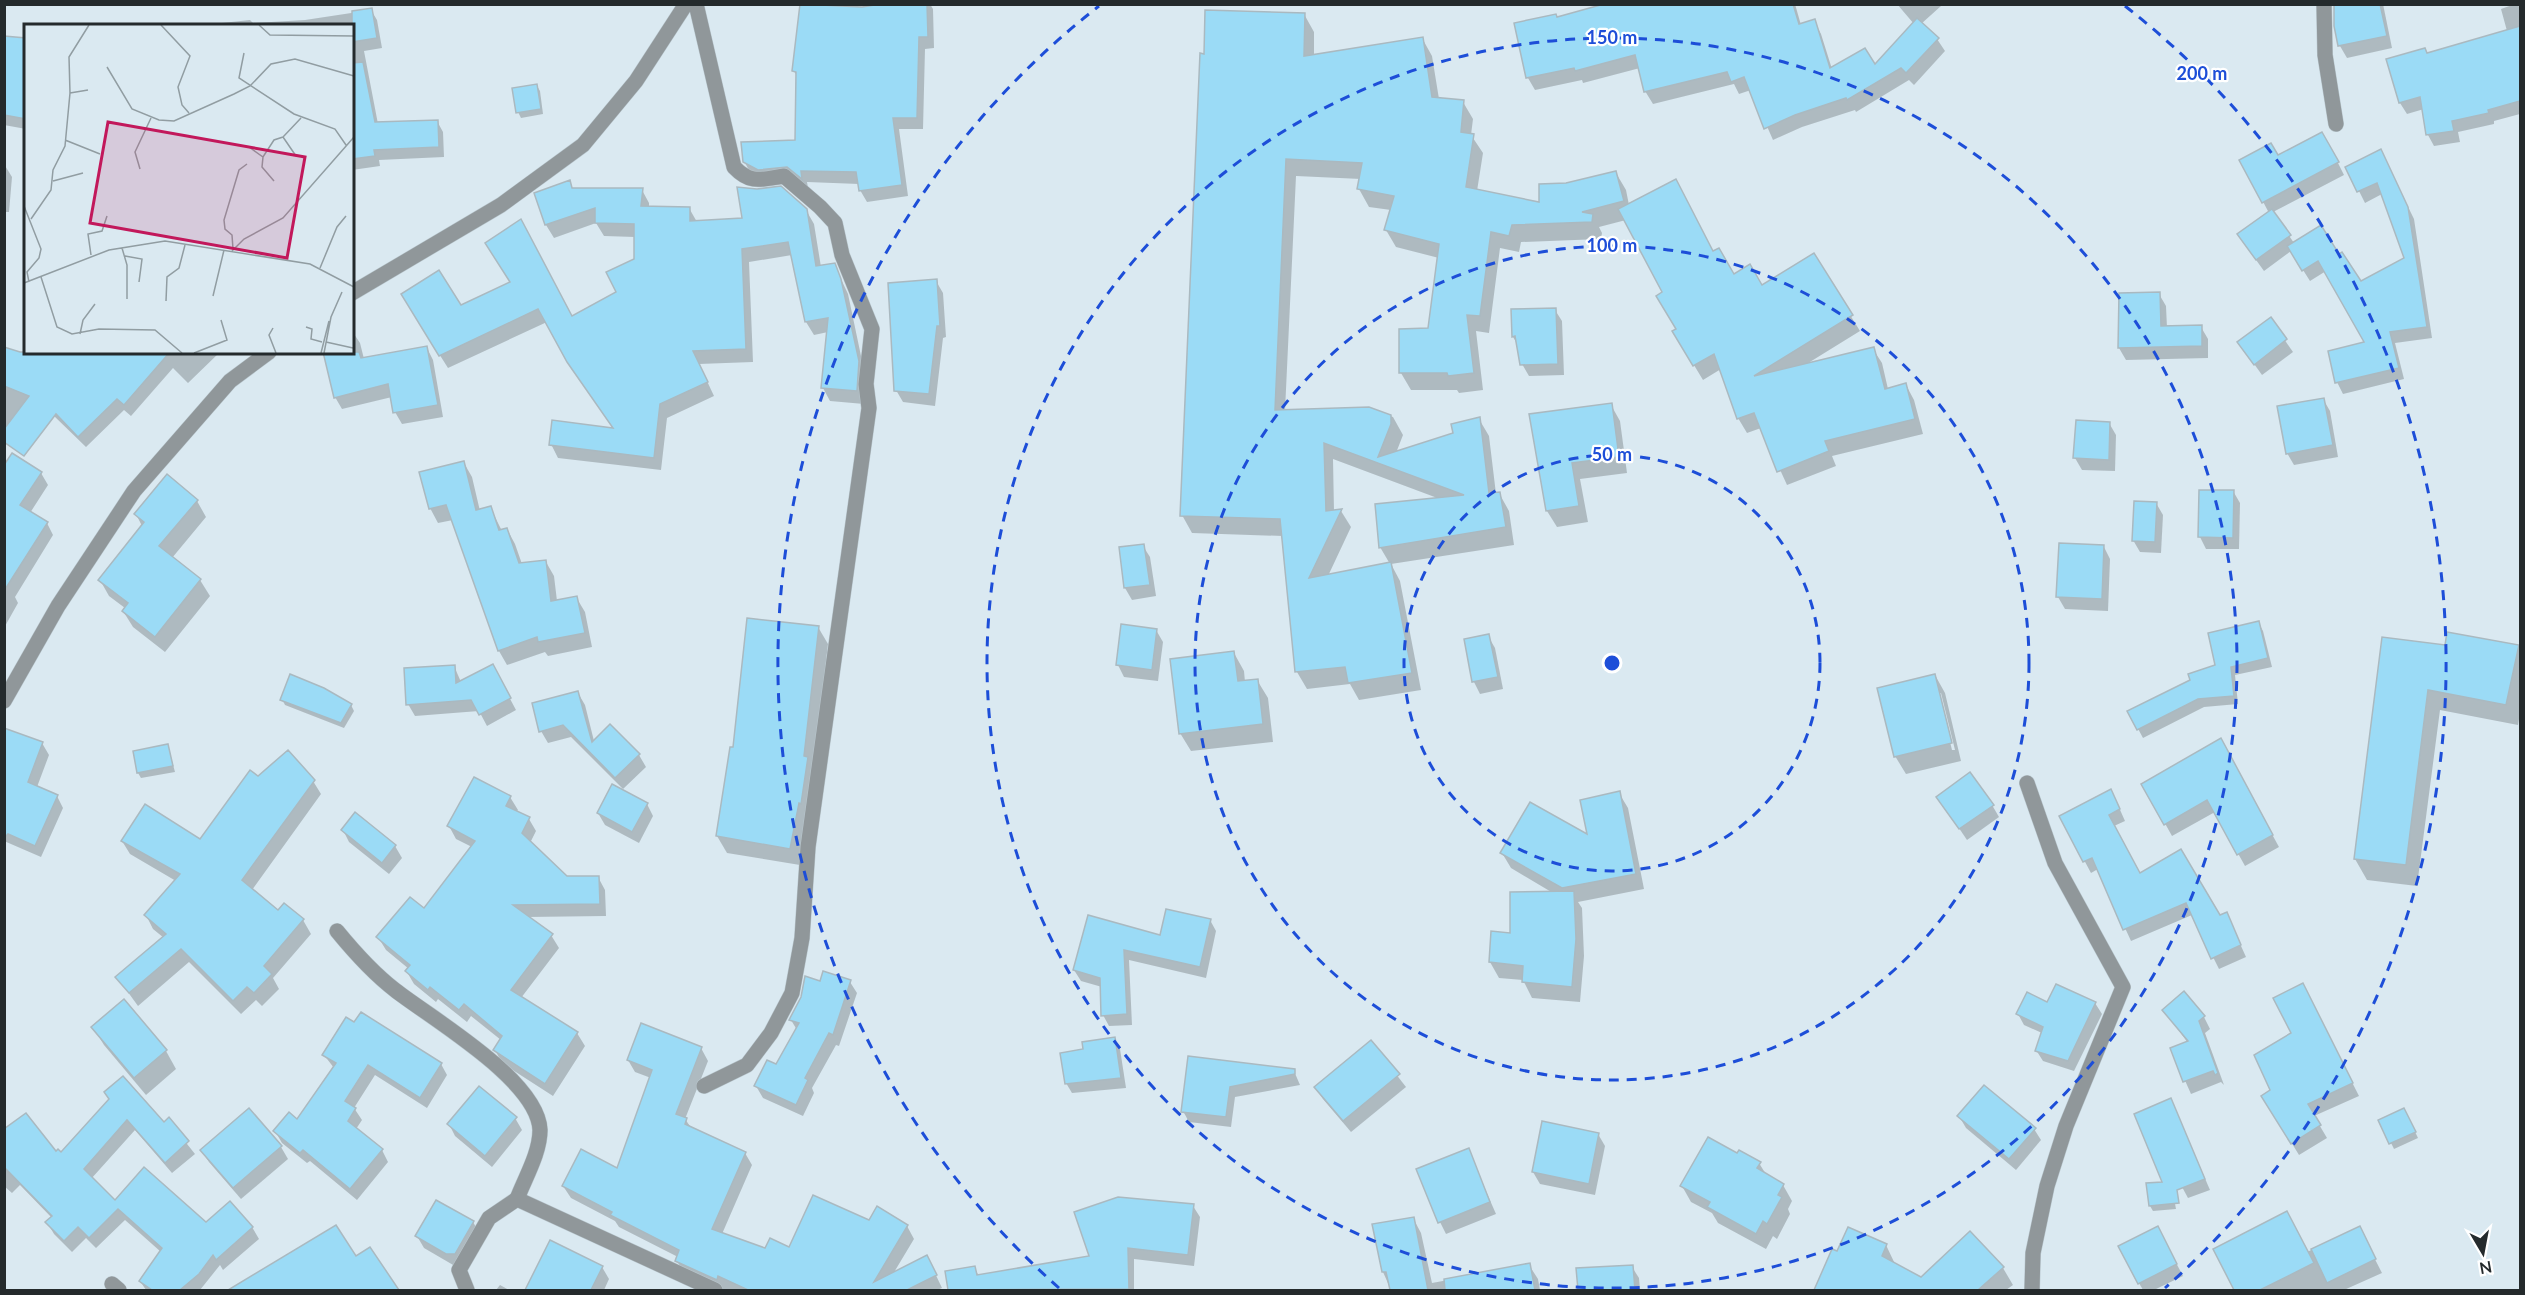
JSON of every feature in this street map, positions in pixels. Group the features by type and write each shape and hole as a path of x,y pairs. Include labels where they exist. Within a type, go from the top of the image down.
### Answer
{"street":[{"path":"354,291 501,205 583,145 636,81 686,4"},
{"path":"696,4 734,167 743,177 756,180 784,176 835,223 842,255 872,329 866,384 869,408 808,848 802,938 792,993 771,1033 747,1065 704,1086"},
{"path":"2324,4 2325,55 2336,124"},
{"path":"4,701 58,606 134,491 230,381 267,354"},
{"path":"2027,783 2055,864 2123,987 2066,1126 2047,1186 2033,1254 2032,1290"},
{"path":"337,932 362,962 394,989 491,1060 517,1083 533,1109 540,1129 537,1150 517,1199 489,1218 459,1270 468,1290"},
{"path":"517,1199 715,1290"}],"building":[{"path":"800,4 862,7 881,4 927,4 928,37 919,37 917,118 893,118 902,185 859,191 856,172 801,171 802,179 787,167 758,170 743,162 741,142 795,140 796,72 792,71"},
{"path":"1604,4 1793,4 1799,24 1815,19 1830,68 1865,48 1875,64 1917,18 1939,38 1906,73 1901,68 1847,100 1846,98 1795,115 1764,129 1744,77 1731,82 1727,72 1644,92 1635,55 1575,71 1574,68 1526,78 1514,23 1556,14 1557,17"},
{"path":"2334,4 2380,4 2387,36 2338,46 2334,26"},
{"path":"372,8 377,38 354,42 352,11"},
{"path":"1205,10 1305,13 1304,56 1423,37 1432,97 1464,100 1461,132 1474,134 1466,187 1539,202 1539,184 1566,183 1616,171 1624,201 1582,212 1593,214 1592,222 1512,225 1509,236 1491,232 1480,316 1467,315 1474,373 1448,376 1447,373 1399,373 1399,329 1428,328 1439,244 1384,230 1394,196 1357,189 1362,163 1286,159 1275,410 1369,407 1391,415 1391,424 1378,457 1453,433 1451,424 1480,417 1489,493 1500,492 1506,527 1379,548 1375,504 1464,495 1324,443 1326,511 1342,509 1309,578 1391,562 1412,673 1348,683 1345,667 1295,672 1280,519 1180,516 1200,53 1204,54"},
{"path":"2520,26 2520,101 2488,110 2489,113 2452,121 2454,131 2426,135 2420,97 2399,103 2386,59 2425,48 2427,53"},
{"path":"4,36 24,38 24,119 4,115"},
{"path":"363,62 375,122 438,120 439,147 374,150 375,156 354,159 354,63"},
{"path":"537,84 541,109 516,113 512,88"},
{"path":"2322,132 2339,162 2262,203 2239,160 2271,143 2278,155"},
{"path":"2381,149 2408,207 2427,327 2390,332 2399,368 2335,383 2328,351 2364,342 2318,261 2302,271 2287,246 2321,225 2339,254 2342,252 2361,281 2404,258 2377,183 2357,192 2345,167"},
{"path":"1676,179 1713,251 1719,248 1734,274 1750,264 1762,285 1814,253 1853,315 1754,376 1874,347 1885,389 1906,383 1915,419 1825,441 1829,451 1777,472 1754,413 1737,419 1714,354 1693,366 1672,331 1676,329 1656,296 1662,292 1618,209"},
{"path":"570,180 572,188 643,188 641,206 690,207 690,221 742,218 737,187 757,189 781,186 807,209 816,266 835,263 841,279 859,361 857,391 821,388 828,318 805,322 788,242 742,249 746,349 693,351 708,382 660,404 654,458 549,445 552,420 613,428 567,362 538,309 439,356 401,294 439,270 461,305 510,282 485,243 521,219 572,316 616,292 606,272 634,259 634,224 595,223 595,208 545,225 534,193"},
{"path":"2272,209 2291,235 2256,260 2237,234"},
{"path":"937,279 940,326 937,326 929,394 894,391 888,283"},
{"path":"2160,292 2161,326 2202,325 2202,346 2118,348 2119,293"},
{"path":"1556,308 1558,364 1520,365 1515,336 1512,337 1511,309"},
{"path":"2271,317 2287,339 2254,365 2237,342"},
{"path":"427,346 438,405 393,413 388,384 334,398 323,354 359,352 361,358"},
{"path":"4,347 24,352 24,354 168,354 124,405 117,399 78,437 56,414 24,456 4,442 4,429 29,396 4,386"},
{"path":"2324,398 2333,445 2286,454 2277,406"},
{"path":"1612,403 1619,457 1572,463 1579,506 1546,511 1529,414"},
{"path":"2076,420 2110,422 2109,460 2073,458"},
{"path":"12,453 42,472 20,505 48,522 4,591 4,465"},
{"path":"464,461 476,510 491,506 499,530 507,528 519,563 546,560 551,601 577,596 585,633 538,642 537,637 498,651 446,505 429,509 419,472"},
{"path":"167,474 198,500 159,546 201,579 155,637 122,611 128,603 98,580 144,522 134,514"},
{"path":"2199,490 2234,490 2233,538 2198,537"},
{"path":"2134,501 2157,502 2155,542 2132,541"},
{"path":"2059,543 2104,545 2102,599 2056,597"},
{"path":"1144,544 1150,585 1124,588 1119,547"},
{"path":"747,618 819,626 804,756 808,757 801,804 799,803 790,849 716,836 730,747 733,747"},
{"path":"2259,621 2268,658 2231,667 2234,696 2198,699 2137,730 2127,711 2190,680 2188,674 2215,665 2208,633"},
{"path":"1121,624 1157,629 1152,670 1116,665"},
{"path":"2447,632 2519,645 2506,705 2428,690 2406,865 2354,859 2382,637 2445,645"},
{"path":"1489,634 1498,677 1472,682 1464,639"},
{"path":"1234,651 1238,681 1258,679 1263,724 1179,734 1170,659"},
{"path":"493,664 511,698 479,715 471,700 406,705 404,668 455,665 456,683"},
{"path":"290,674 324,688 352,704 341,723 280,700"},
{"path":"1935,674 1952,743 1894,757 1877,688"},
{"path":"578,691 592,742 610,724 640,754 615,778 563,725 539,732 532,703"},
{"path":"4,728 43,742 28,782 58,795 35,846 8,834 4,838"},
{"path":"2221,738 2273,835 2237,855 2207,800 2164,825 2141,784"},
{"path":"168,744 173,766 137,773 133,751"},
{"path":"288,750 315,780 242,880 278,910 284,903 304,919 264,966 272,974 254,993 247,987 233,1001 181,949 129,993 115,977 166,934 144,915 180,874 121,841 145,804 200,839 250,770 258,776"},
{"path":"1970,772 1994,805 1959,829 1936,797"},
{"path":"474,777 511,796 506,806 530,817 522,833 567,876 599,876 600,904 513,905 553,934 511,990 578,1032 545,1084 493,1050 502,1036 464,1004 459,1010 430,987 428,990 405,971 410,965 376,937 410,897 424,908 475,841 447,826"},
{"path":"612,784 648,803 632,832 597,813"},
{"path":"2111,789 2120,809 2109,815 2140,873 2181,849 2220,915 2227,912 2241,945 2211,959 2186,903 2123,930 2092,858 2083,862 2059,816"},
{"path":"1620,791 1636,874 1562,888 1500,853 1530,802 1587,834 1580,800"},
{"path":"355,812 396,845 382,863 341,830"},
{"path":"1574,891 1576,939 1572,987 1522,982 1523,966 1489,962 1491,931 1510,933 1510,892"},
{"path":"1166,909 1211,919 1200,967 1124,950 1127,1014 1101,1016 1100,978 1073,970 1088,915 1160,935"},
{"path":"823,971 851,980 833,1035 829,1033 805,1078 808,1080 796,1105 754,1086 767,1060 776,1064 799,1023 789,1020 801,997 805,976 820,981"},
{"path":"2303,983 2353,1083 2308,1104 2321,1125 2291,1144 2261,1096 2270,1090 2254,1055 2291,1033 2273,998"},
{"path":"2056,984 2096,1002 2068,1061 2035,1051 2043,1027 2016,1014 2027,992 2047,1002"},
{"path":"2184,991 2205,1016 2199,1021 2218,1073 2215,1075 2213,1071 2183,1082 2170,1048 2188,1041 2162,1010"},
{"path":"124,999 167,1050 134,1078 91,1027"},
{"path":"361,1012 442,1063 420,1098 368,1065 345,1101 356,1108 348,1121 383,1149 350,1189 303,1150 300,1153 273,1131 289,1112 297,1119 336,1063 322,1055 346,1017 354,1022"},
{"path":"641,1023 702,1047 676,1114 687,1118 685,1124 746,1152 712,1229 765,1248 770,1238 789,1247 813,1195 869,1220 877,1206 908,1225 874,1282 927,1255 937,1275 907,1290 748,1290 718,1276 717,1280 675,1261 679,1250 610,1215 612,1212 562,1186 581,1149 617,1168 652,1070 627,1060"},
{"path":"1115,1037 1121,1078 1065,1084 1060,1053 1083,1049 1082,1042"},
{"path":"1371,1040 1400,1074 1343,1121 1314,1087"},
{"path":"1188,1056 1295,1069 1295,1074 1230,1087 1226,1117 1181,1112"},
{"path":"123,1076 164,1122 169,1117 189,1141 165,1163 127,1120 84,1169 115,1200 144,1167 206,1222 230,1201 253,1227 216,1260 213,1255 199,1274 180,1290 152,1290 139,1281 162,1248 118,1209 89,1238 78,1227 64,1241 45,1222 52,1216 4,1167 4,1129 26,1113 56,1151 58,1149 61,1152 109,1099 104,1092"},
{"path":"1984,1085 2036,1128 2009,1159 1957,1116"},
{"path":"479,1086 517,1117 485,1156 447,1124"},
{"path":"2171,1098 2205,1179 2177,1190 2179,1203 2149,1206 2146,1183 2162,1182 2134,1114"},
{"path":"249,1108 282,1146 233,1188 200,1150"},
{"path":"2404,1108 2416,1132 2389,1144 2378,1120"},
{"path":"1542,1121 1599,1133 1589,1184 1532,1172"},
{"path":"1708,1137 1737,1153 1739,1150 1761,1162 1757,1168 1784,1184 1778,1195 1782,1197 1767,1224 1763,1221 1756,1234 1707,1207 1710,1202 1680,1186"},
{"path":"1469,1148 1490,1202 1438,1223 1416,1169"},
{"path":"1118,1197 1194,1204 1188,1255 1128,1248 1129,1289 948,1290 945,1271 975,1266 977,1275 1089,1256 1074,1212"},
{"path":"436,1200 474,1221 455,1254 446,1254 415,1236"},
{"path":"2287,1211 2314,1263 2260,1290 2234,1290 2213,1249"},
{"path":"1414,1217 1428,1290 1390,1290 1386,1272 1382,1272 1372,1224"},
{"path":"336,1225 356,1256 370,1247 399,1290 228,1290"},
{"path":"2158,1226 2177,1264 2138,1284 2118,1246"},
{"path":"2360,1226 2376,1259 2327,1283 2311,1249"},
{"path":"1848,1227 1887,1244 1882,1256 1921,1277 1970,1231 2004,1267 1978,1290 1814,1290 1832,1249 1837,1251"},
{"path":"550,1240 603,1266 591,1290 525,1290"},
{"path":"1530,1263 1535,1290 1445,1290 1444,1279"},
{"path":"1633,1265 1635,1290 1578,1290 1576,1268"}]}
